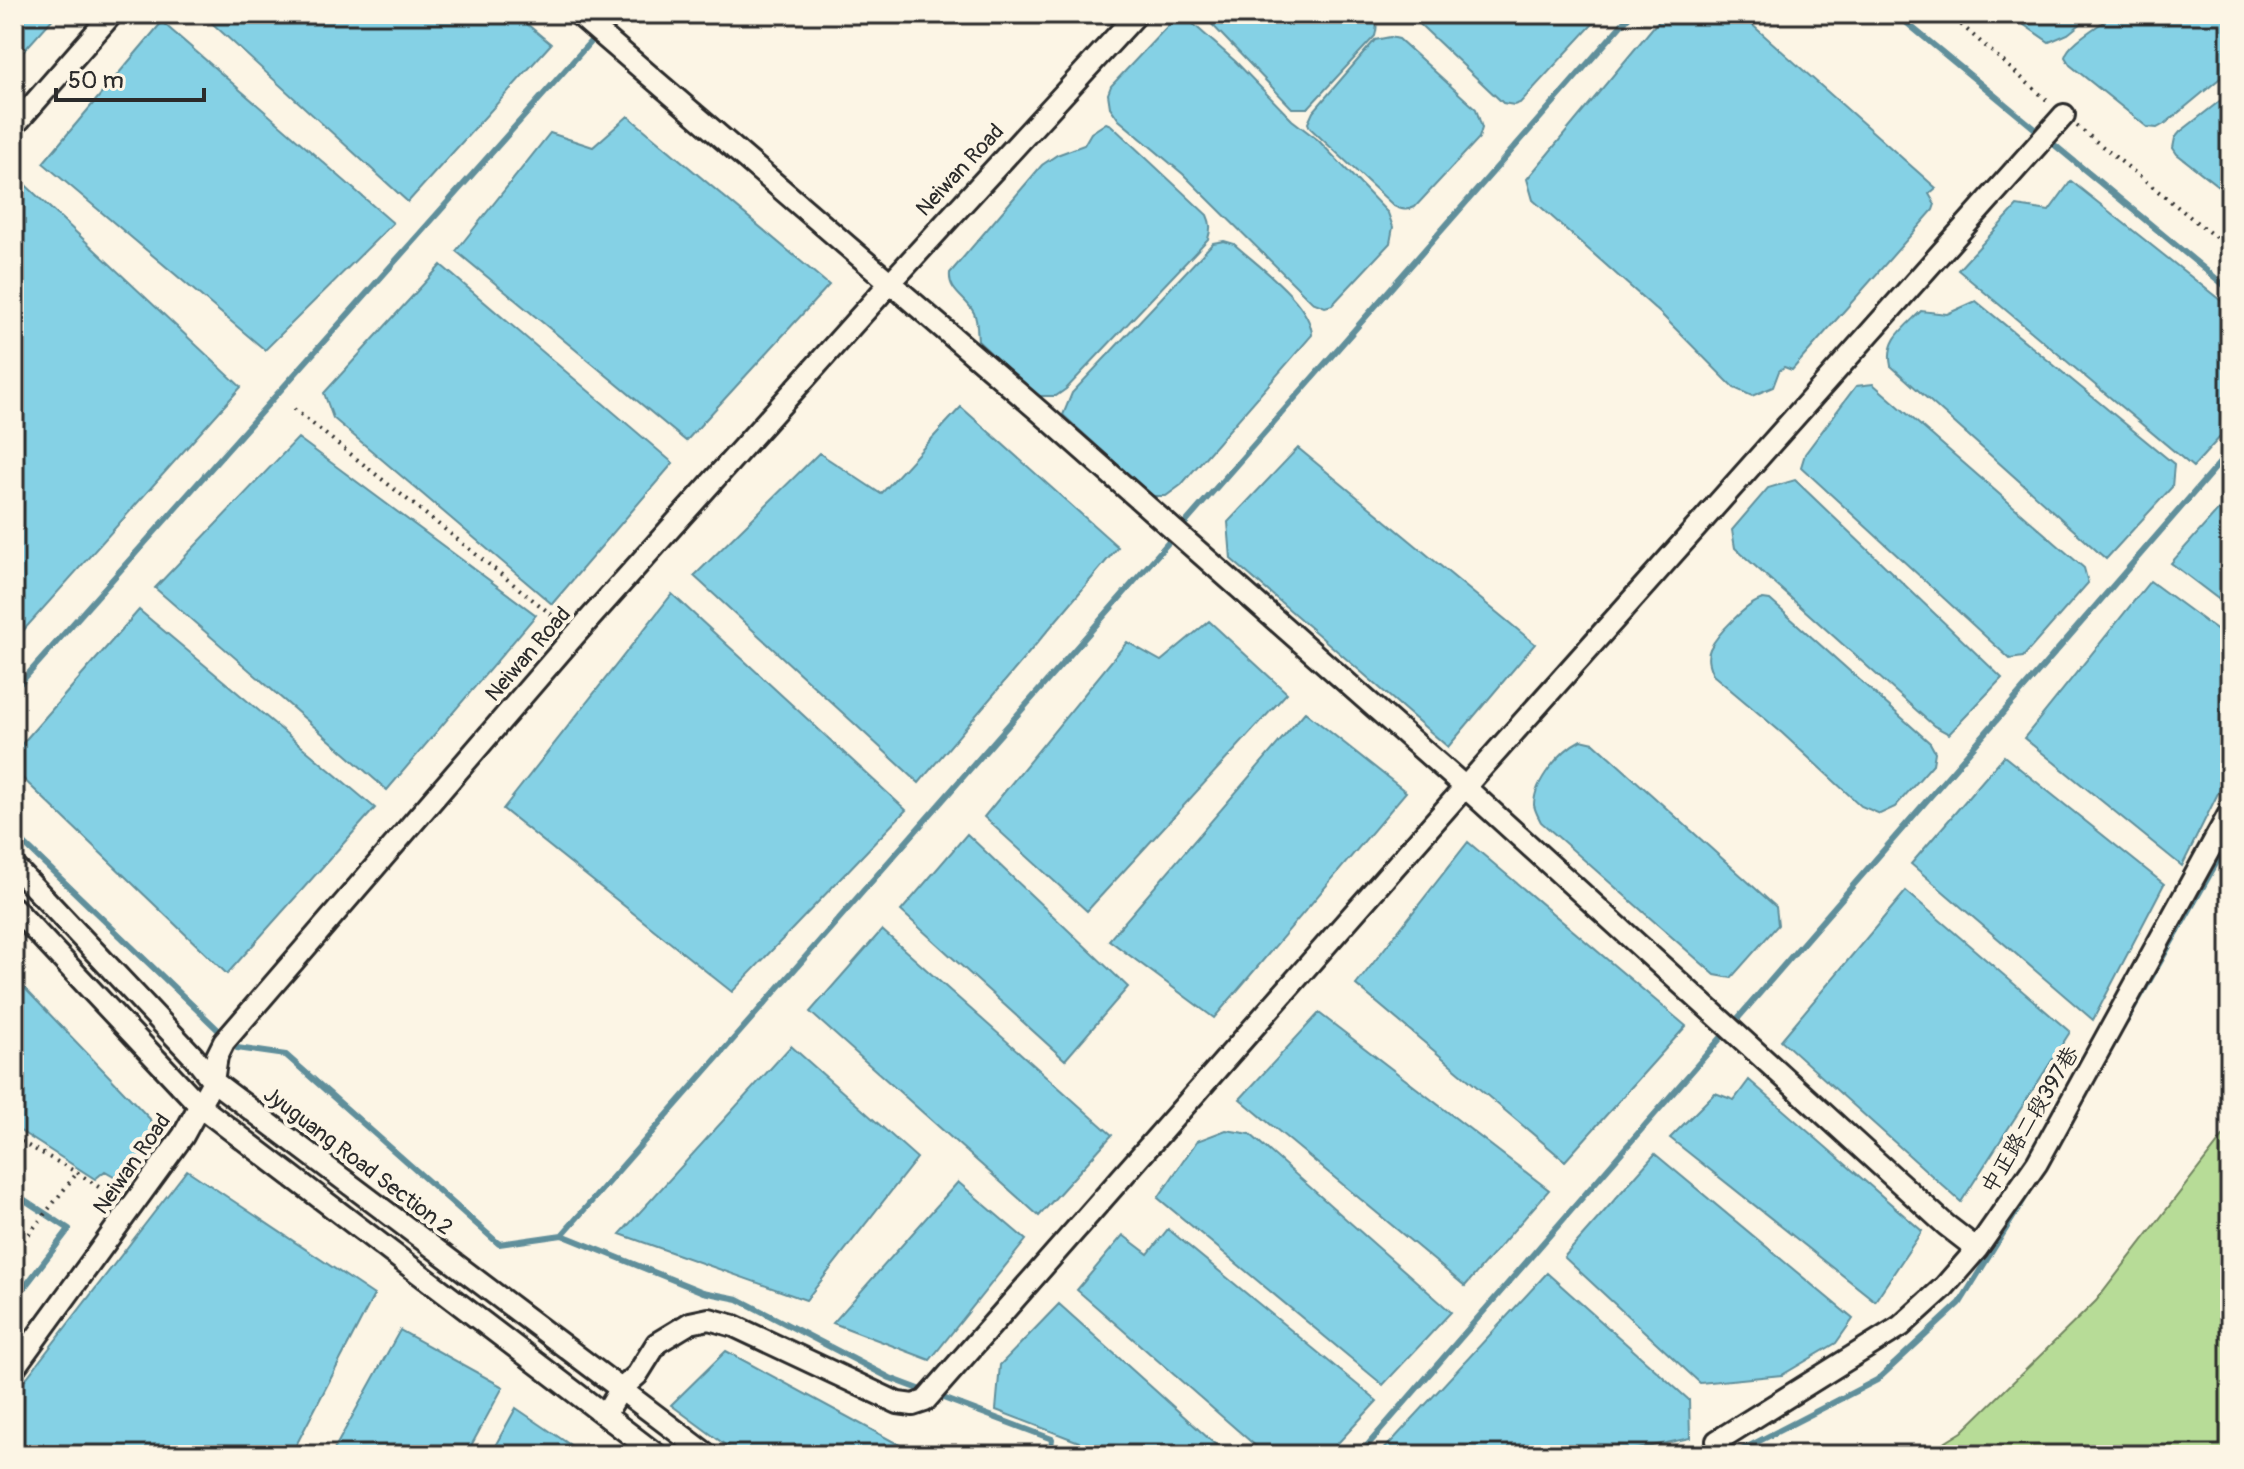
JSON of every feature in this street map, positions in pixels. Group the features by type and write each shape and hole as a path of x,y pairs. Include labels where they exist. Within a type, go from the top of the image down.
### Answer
{"street":[{"path":"14,126 112,14"},
{"path":"578,14 891,282 1465,787 1934,1214 1977,1249"},
{"name":"Neiwan Road","path":"14,1368 131,1209 201,1107 213,1081 217,1056 224,1042 575,635 891,282 1137,14"},
{"path":"605,1415 620,1390 637,1375 657,1343 690,1323 709,1319 734,1326 898,1403 913,1405 925,1401 1465,787 2064,115"},
{"name":"中正路二段397巷","path":"1717,1441 1901,1326 1944,1287 1977,1249 2037,1163 2230,812"},
{"name":"Jyuguang Road Section 2","path":"14,866 213,1081 708,1455"},
{"path":"14,908 201,1107 657,1455"}],"path":[{"path":"1949,14 2064,115 2230,249"},
{"path":"294,409 552,613 575,635"},
{"path":"14,1138 78,1173 131,1209"},
{"path":"14,1253 78,1173"}],"green space":[{"path":"2230,1130 2230,1455 1925,1455 1962,1432 2096,1301"}],"water":[{"path":"14,14 57,14 14,62"},
{"path":"202,14 515,14 551,44 408,202"},
{"path":"1179,14 1236,62 1292,120 1318,140 1388,213 1393,227 1390,243 1332,305 1325,307 1312,302 1183,174 1119,120 1110,107 1108,94 1111,86"},
{"path":"1202,14 1369,14 1375,21 1376,29 1375,36 1308,108 1292,108"},
{"path":"1409,14 1602,14 1520,103 1514,105 1503,103"},
{"path":"1664,14 1740,14 1936,188 1929,194 1935,204 1933,210 1792,370 1784,367 1779,371 1773,387 1752,396 1734,388 1660,313 1533,200 1527,179"},
{"path":"2008,14 2093,14 2068,34 2049,42"},
{"path":"2114,14 2230,14 2230,70 2166,123 2157,128 2147,127 2070,65 2065,57 2078,40"},
{"path":"162,22 393,223 265,350 43,163"},
{"path":"1399,39 1476,109 1482,128 1479,138 1415,207 1407,209 1394,206 1308,123 1313,112 1375,40"},
{"path":"2230,93 2230,192 2222,189 2173,148 2180,132"},
{"path":"628,116 829,285 686,441 456,251 550,133 593,147"},
{"path":"1106,123 1207,215 1210,224 1208,239 1066,389 1056,396 1037,396 978,341 974,313 952,285 950,273 1042,165 1057,155 1084,145 1091,133"},
{"path":"16,176 241,387 14,641 14,179"},
{"path":"2071,181 2230,308 2230,426 2193,467 1958,270 2017,206 2049,211"},
{"path":"1224,241 1234,244 1293,298 1303,310 1312,335 1181,485 1166,496 1152,496 1063,415 1072,393 1213,243"},
{"path":"441,265 673,463 552,604 333,418 324,393"},
{"path":"1976,301 2174,464 2172,487 2106,559 1891,366 1893,342 1921,311 1947,314"},
{"path":"1873,384 2084,568 2088,583 2023,657 2010,659 1801,467 1805,454 1856,386"},
{"path":"961,407 1118,547 919,783 694,576 819,453 881,494"},
{"path":"298,438 536,615 387,790 155,588"},
{"path":"1298,448 1535,644 1448,747 1231,559 1228,522"},
{"path":"1795,480 2002,678 1949,734 1934,726 1735,548 1732,530 1768,488"},
{"path":"2230,497 2230,608 2171,563"},
{"path":"2150,581 2230,640 2230,769 2182,866 2024,738"},
{"path":"672,594 906,810 732,992 503,809"},
{"path":"1763,599 1770,600 1930,743 1935,752 1933,764 1895,807 1880,814 1861,806 1713,675 1708,659 1714,643 1741,613"},
{"path":"139,610 375,808 227,974 14,770 14,753"},
{"path":"1209,621 1287,693 1087,911 984,817 1127,642 1161,661"},
{"path":"1305,712 1406,792 1214,1018 1109,940"},
{"path":"1581,740 1594,743 1776,907 1778,925 1731,978 1715,975 1541,822 1534,805 1539,786 1557,759"},
{"path":"2004,756 2164,884 2093,1020 1911,864"},
{"path":"967,834 1128,987 1065,1060 901,911"},
{"path":"1468,842 1686,1026 1565,1161 1356,985"},
{"path":"1906,891 2070,1032 1961,1202 1781,1040"},
{"path":"882,930 1112,1135 1039,1216 810,1012"},
{"path":"14,977 150,1119 149,1143 128,1178 119,1179 105,1171 95,1179 14,1127"},
{"path":"1319,1013 1549,1190 1465,1286 1240,1099"},
{"path":"791,1046 917,1158 806,1300 620,1234"},
{"path":"1749,1080 1922,1231 1875,1301 1670,1138 1715,1093 1734,1100"},
{"path":"1226,1130 1250,1134 1451,1312 1383,1385 1158,1198 1197,1141"},
{"path":"1655,1154 1853,1319 1836,1343 1782,1375 1700,1383 1564,1257"},
{"path":"187,1170 374,1295 291,1455 14,1455 14,1394"},
{"path":"958,1182 1026,1240 930,1360 833,1323"},
{"path":"1168,1229 1377,1401 1327,1455 1266,1455 1077,1290 1123,1235 1148,1254"},
{"path":"1547,1273 1689,1400 1690,1438 1610,1455 1379,1455"},
{"path":"1059,1304 1227,1455 1077,1455 1079,1442 996,1410 1000,1365"},
{"path":"400,1330 503,1387 466,1455 331,1455"},
{"path":"726,1351 918,1455 739,1455 671,1405"},
{"path":"516,1408 585,1455 490,1455"}],"waterway":[{"path":"14,690 615,14"},
{"path":"562,1235 1631,14"},
{"path":"1896,14 2230,290"},
{"path":"1359,1455 2230,451"},
{"path":"14,834 237,1048 286,1055 499,1244 562,1235 703,1292 738,1299 890,1378 1052,1439 1050,1455"},
{"path":"2126,1022 2230,839"},
{"path":"1732,1455 1877,1380 1960,1303 2033,1185"},
{"path":"14,1193 69,1229 14,1301"}]}
